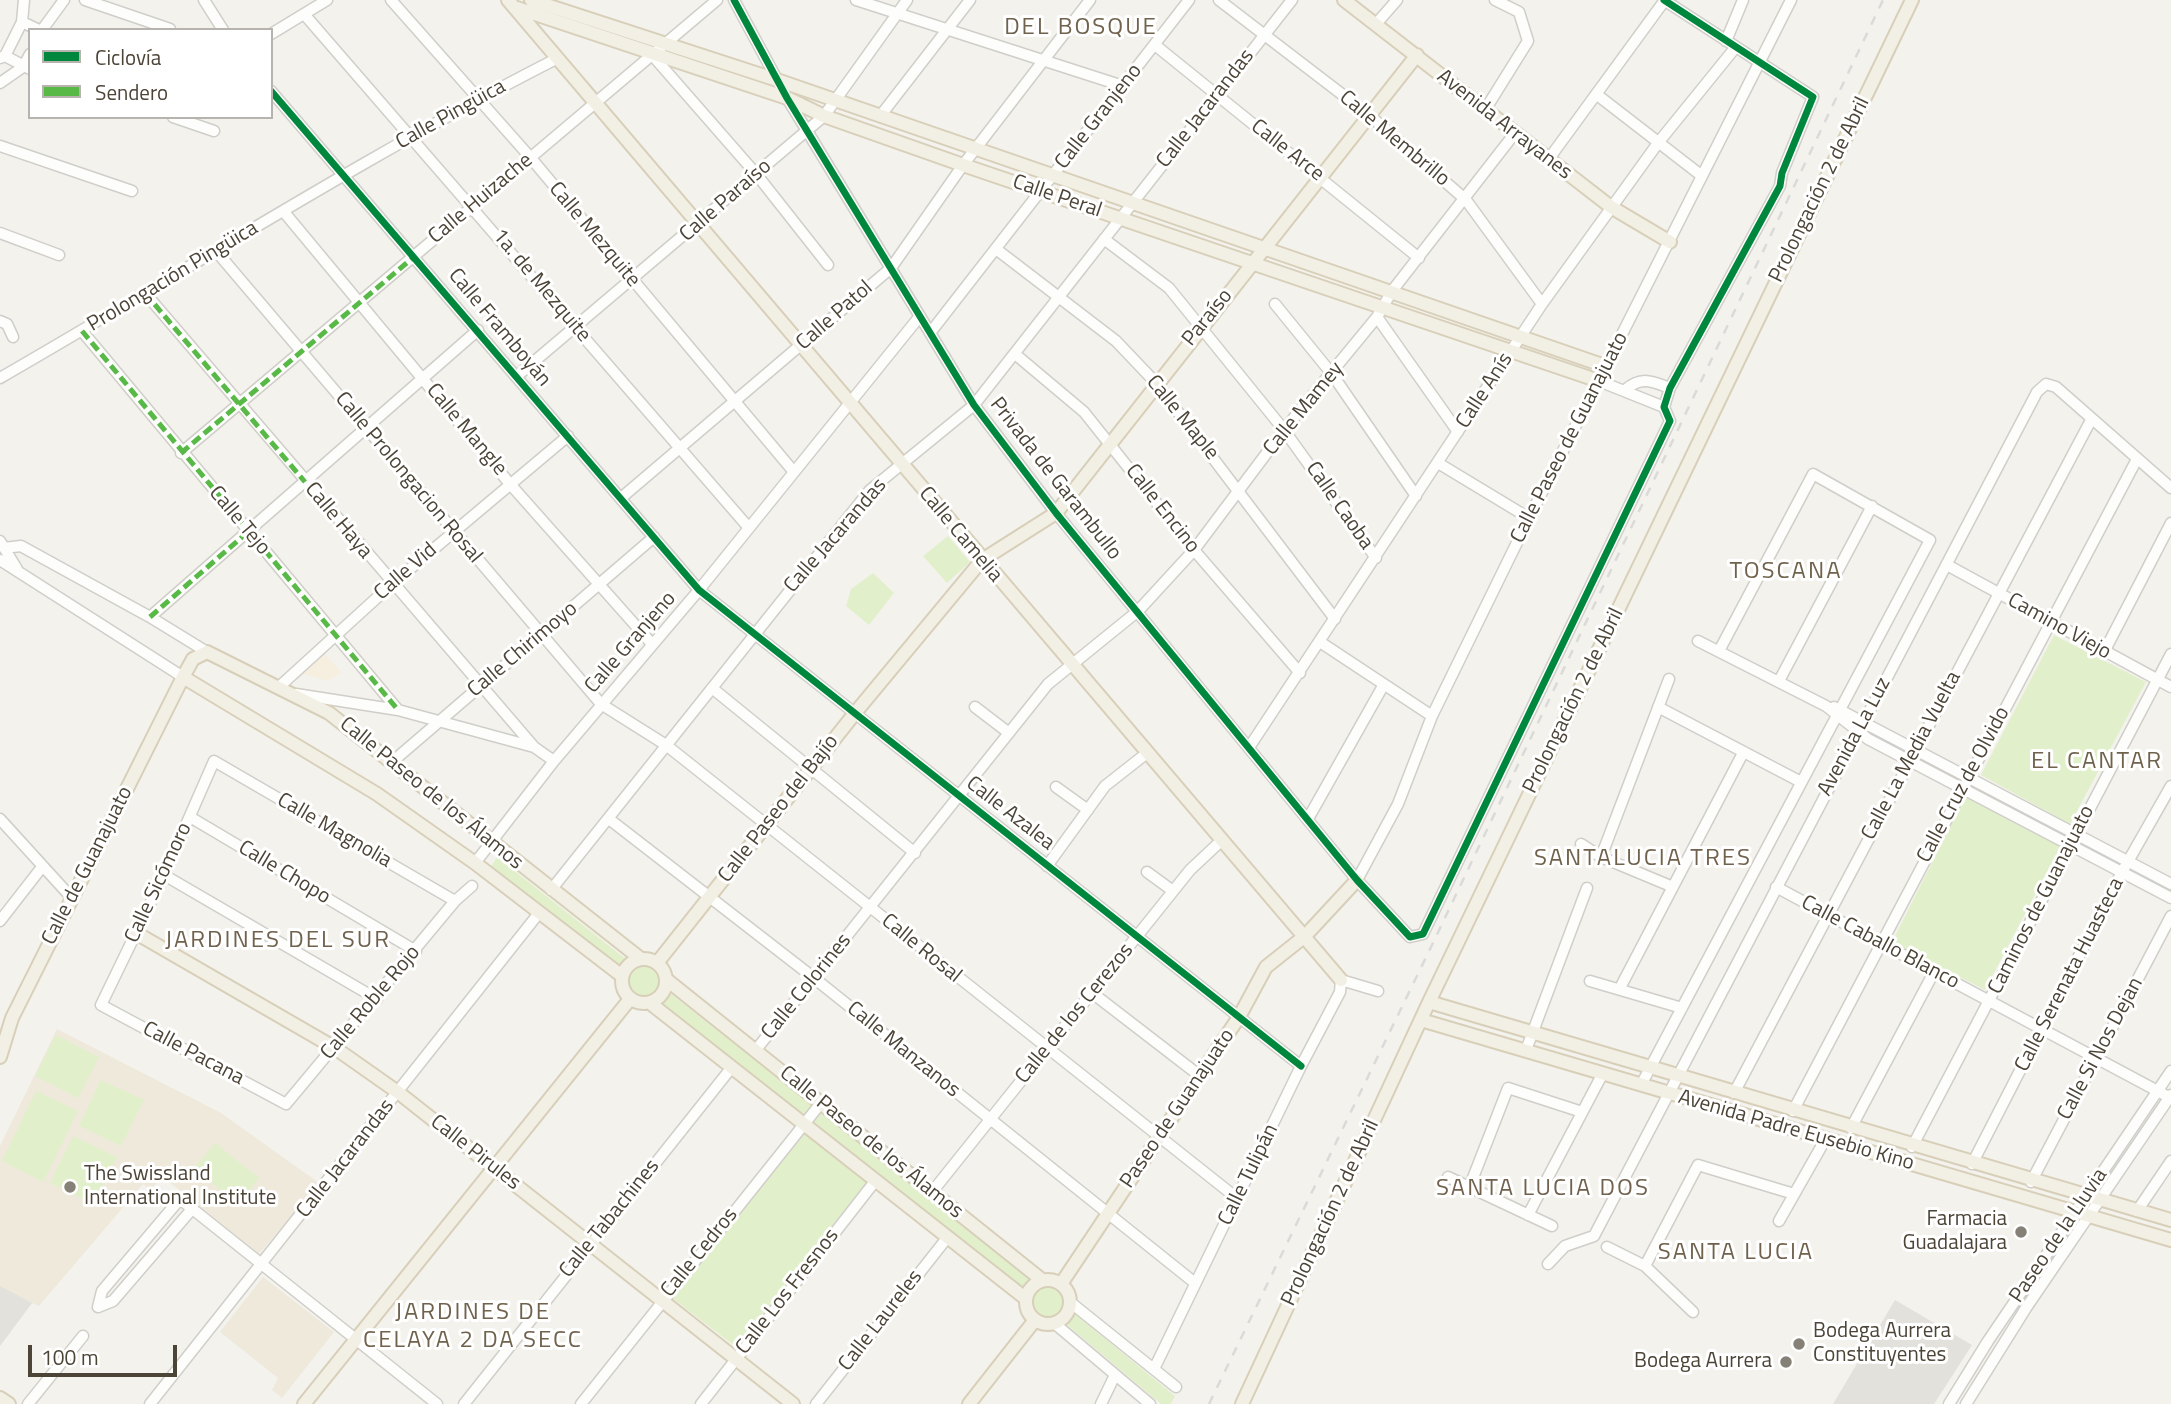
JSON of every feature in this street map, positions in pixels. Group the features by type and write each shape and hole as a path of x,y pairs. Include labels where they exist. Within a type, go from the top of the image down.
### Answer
{"main road":[{"name":"Calle Peral","path":"531,0 777,79 1605,366"},
{"name":"Avenida Arrayanes","path":"1344,0 1611,207 1670,242"},
{"name":"Prolongación 2 de Abril","path":"1242,1404 1429,1002 1912,0"},
{"name":"Calle Peral","path":"512,4 653,56 787,98 824,116 1253,263 1380,311 1513,350 1599,381"},
{"name":"Calle Camelia","path":"512,4 1341,980"},
{"name":"Paraíso","path":"982,560 1056,513 1417,55"},
{"name":"Calle Paseo del Bajío","path":"657,963 855,713 982,560"},
{"path":"183,677 193,659 207,652"},
{"name":"Calle Paseo de los Álamos","path":"207,652 330,713 641,959"},
{"name":"Calle Paseo de los Álamos","path":"183,677 377,794 475,863 622,976"},
{"name":"Calle de Guanajuato","path":"0,1057 12,1018 183,677"},
{"name":"Paseo de Guanajuato","path":"1061,1284 1239,1017 1266,967 1305,936 1357,880"},
{"name":"Calle Pirules","path":"136,933 335,1048 399,1093 793,1404"},
{"path":"641,959 657,963 667,981 659,998 650,1003 630,999 623,989 622,976 629,964 641,959"},
{"name":"Calle Paseo de los Álamos","path":"667,981 1042,1280"},
{"path":"304,1404 630,999"},
{"name":"Avenida Padre Eusebio Kino","path":"1429,1002 2031,1182 2171,1220"},
{"name":"Calle Paseo de los Álamos","path":"650,1003 1025,1298"},
{"name":"Avenida Padre Eusebio Kino","path":"1421,1020 2171,1240"},
{"path":"1042,1280 1061,1284 1068,1292 1070,1302 1062,1319 1054,1323 1035,1320 1027,1311 1025,1298 1031,1286 1042,1280"},
{"path":"969,1404 1035,1320"},
{"path":"0,1398 9,1404"}],"street":[{"path":"24,0 22,22 2,57 27,68"},
{"path":"43,28 64,0"},
{"path":"85,0 167,28"},
{"path":"204,0 222,28"},
{"path":"273,33 327,0"},
{"name":"Calle Mezquite","path":"391,0 530,158 794,472"},
{"name":"Calle Huizache","path":"181,453 240,405 299,350 359,303 717,0"},
{"name":"Privada de Garambullo","path":"734,0 807,132 974,405 1056,513 1309,817 1357,880 1410,937 1423,934 1664,434 1670,421 1664,407"},
{"path":"856,0 1123,86"},
{"name":"Calle Paraíso","path":"517,376 698,226 824,116 907,0"},
{"path":"881,115 970,0"},
{"name":"Calle Patol","path":"621,498 891,268 975,148 1090,0"},
{"name":"Calle Granjeno","path":"930,333 1189,0"},
{"name":"Calle Membrillo","path":"1219,0 1369,116 1466,200 1542,304"},
{"name":"Calle Jacarandas","path":"551,890 870,490 974,405 1060,299 1120,218 1292,0"},
{"path":"1376,24 1398,0"},
{"path":"1485,110 1528,41 1519,12 1495,0"},
{"path":"1548,160 1664,0 1758,64 1813,97 1782,173 1780,186 1670,388 1664,407 1599,381"},
{"name":"Calle Anís","path":"1250,746 1520,336 1731,45 1743,0"},
{"name":"Calle Paseo de Guanajuato","path":"1357,880 1398,804 1432,716 1529,518 1791,0"},
{"name":"1a. de Mezquite","path":"304,14 749,528"},
{"path":"22,22 36,28"},
{"name":"Calle Arce","path":"1155,45 1419,258"},
{"path":"653,56 757,175 828,265"},
{"name":"Calle Pingüica","path":"345,174 478,99 558,58"},
{"path":"0,83 27,68"},
{"name":"Calle Framboyán","path":"273,93 699,590"},
{"path":"1596,94 1702,176"},
{"path":"179,119 214,131"},
{"name":"Calle Mamey","path":"1072,665 1138,611 1194,550 1515,134"},
{"path":"0,146 132,191"},
{"name":"Prolongación Pingüica","path":"0,378 345,174"},
{"name":"Calle Mangle","path":"284,212 510,484 652,644"},
{"path":"0,233 59,255"},
{"name":"Calle Caoba","path":"1104,239 1169,288 1284,430 1376,558"},
{"name":"Calle Maple","path":"996,249 1116,341 1156,383 1241,490 1335,619"},
{"name":"Calle Prolongacion Rosal","path":"216,251 601,704"},
{"name":"Calle Haya","path":"145,293 534,747"},
{"path":"1275,304 1332,374 1416,496"},
{"path":"1380,311 1458,432"},
{"name":"Calle Granjeno","path":"475,863 554,761 699,590 920,316"},
{"path":"0,321 7,324 13,337"},
{"path":"150,617 478,330"},
{"name":"Calle Tejo","path":"82,331 398,710"},
{"name":"Calle Encino","path":"1015,354 1084,412 1194,550 1300,673"},
{"path":"1625,390 1635,382 1648,379 1670,388"},
{"name":"Avenida La Luz","path":"1548,1264 1565,1246 1594,1236 2037,391 2046,384 2056,387 2091,420"},
{"path":"2091,420 2171,488"},
{"name":"Calle La Media Vuelta","path":"1734,1093 2091,420"},
{"name":"Calle Vid","path":"280,686 392,584 568,436"},
{"name":"Calle Cruz de Olvido","path":"1793,1111 2137,459"},
{"path":"1438,463 1529,518"},
{"path":"1719,651 1813,474 1872,506 1779,681"},
{"name":"Avenida La Luz","path":"1641,1085 1930,540 1872,506"},
{"path":"2104,652 2171,523"},
{"name":"Calle Chirimoyo","path":"391,762 654,537"},
{"name":"Calle Paseo de los Álamos","path":"1,547 21,546 150,617 207,652"},
{"name":"Calle Paseo de los Álamos","path":"1,547 18,569"},
{"name":"Calle Paseo de los Álamos","path":"0,560 18,569 183,677"},
{"name":"Camino Viejo","path":"1947,565 2050,624 2171,687"},
{"name":"Calle Azalea","path":"699,590 1301,1066"},
{"path":"1698,641 1826,706 1864,721 2171,884"},
{"path":"1320,642 1432,716"},
{"name":"Caminos de Guanajuato","path":"1912,1147 2171,654"},
{"name":"Calle Colorines","path":"755,1051 1048,684 1072,665"},
{"path":"1601,857 1668,679"},
{"path":"1309,817 1383,686"},
{"path":"712,688 915,853"},
{"path":"296,694 398,710 534,747 554,761"},
{"name":"Calle Rosal","path":"601,704 666,745 1238,1199"},
{"path":"975,707 1009,733"},
{"path":"1658,707 1801,782"},
{"path":"1838,711 1858,732 1909,761 2171,898"},
{"path":"1047,866 1105,786 1147,753"},
{"path":"1620,988 1744,754"},
{"name":"Calle Sicómoro","path":"101,1005 164,875 214,761"},
{"name":"Calle Magnolia","path":"214,761 455,901"},
{"name":"Calle Serenata Huasteca","path":"1972,1164 2122,872 2171,786"},
{"path":"1056,787 1088,810"},
{"name":"Calle Chopo","path":"190,817 415,951"},
{"path":"0,818 41,867 71,897"},
{"name":"Calle Manzanos","path":"609,819 814,978 1195,1283"},
{"name":"Calle de los Cerezos","path":"932,1192 1190,870 1222,840"},
{"path":"1581,844 1601,857 1673,887"},
{"path":"0,921 41,867"},
{"path":"1147,872 1173,891"},
{"path":"164,875 377,999"},
{"name":"Calle Roble Rojo","path":"286,1104 377,999 455,901 472,886"},
{"name":"Calle Caballo Blanco","path":"1776,887 2170,1096"},
{"path":"1526,1049 1530,1031 1587,888"},
{"name":"Calle Jacarandas","path":"150,1404 399,1093 539,912"},
{"name":"Calle Si Nos Dejan","path":"2031,1182 2171,916"},
{"path":"1851,1128 1934,972"},
{"path":"1341,980 1378,991"},
{"name":"Calle Tulipán","path":"1154,1369 1301,1066 1340,992 1341,980"},
{"path":"1590,981 1682,1008"},
{"path":"1091,992 1200,1076"},
{"name":"Calle Pacana","path":"101,1005 286,1104"},
{"name":"Calle Tabachines","path":"464,1404 732,1067"},
{"name":"Paseo de la Lluvia","path":"1949,1404 2074,1211 2171,1071"},
{"path":"1528,1215 1603,1073"},
{"path":"1469,1188 1508,1088 1582,1111"},
{"name":"Paseo de la Lluvia","path":"1966,1404 2170,1096"},
{"name":"Calle Cedros","path":"581,1404 821,1103"},
{"path":"1779,1221 1825,1140"},
{"path":"2137,1211 2171,1161"},
{"path":"1645,1266 1698,1165 1794,1194"},
{"path":"1448,1177 1552,1226"},
{"name":"Calle Los Fresnos","path":"701,1404 876,1180"},
{"path":"192,1209 113,1301 98,1307 102,1291 180,1199 438,1404"},
{"name":"Calle Laureles","path":"816,1404 947,1238"},
{"path":"1607,1247 1645,1266 1693,1312"},
{"path":"137,1250 149,1259"},
{"path":"1070,1302 1176,1387"},
{"path":"1054,1323 1150,1404"},
{"path":"28,1404 83,1336"},
{"path":"1101,1404 1115,1375"}],"shaded area":[{"path":"320,649 341,672 329,681 302,674 300,669"},
{"name":"The Swissland International Institute","path":"57,1029 221,1113 319,1183 259,1254 163,1177 150,1190 143,1184 39,1306 32,1303 0,1346 0,1146"},
{"path":"263,1277 334,1332 282,1398 272,1390 278,1378 220,1332"},
{"path":"0,1286 32,1303 0,1346"},
{"path":"1895,1300 1972,1345 1934,1404 1833,1404"}],"green space":[{"path":"948,536 970,562 947,583 923,556"},
{"path":"873,573 894,593 869,625 846,606 851,589"},
{"path":"2054,635 2146,682 2070,824 1981,775"},
{"path":"1965,797 2061,845 1985,990 1892,942"},
{"path":"497,857 627,960 620,969 491,867"},
{"path":"645,966 656,971 661,982 656,993 645,998 634,993 629,982 634,971"},
{"path":"671,994 1034,1280 1024,1292 661,1007"},
{"path":"56,1035 99,1057 78,1098 35,1076"},
{"path":"101,1080 144,1100 121,1146 79,1126"},
{"path":"36,1091 78,1111 43,1182 2,1161"},
{"path":"804,1132 867,1182 736,1347 671,1297"},
{"path":"73,1136 117,1157 93,1204 50,1183"},
{"path":"215,1143 259,1178 238,1204 194,1168"},
{"path":"1048,1285 1060,1289 1064,1301 1060,1313 1048,1317 1036,1313 1032,1301 1036,1289"},
{"path":"1075,1314 1175,1396 1171,1404 1161,1404 1067,1325"}],"railway":[{"path":"1209,1404 1431,947 1883,0"}],"marked path":[{"path":"181,453 415,256"},
{"path":"145,293 305,482"},
{"path":"82,331 398,710"},
{"path":"150,617 249,531"}],"cycle path":[{"path":"734,0 787,98 974,405 1056,513 1357,880 1410,937 1423,934 1670,421 1664,407 1670,388 1780,186 1782,173 1813,97 1664,0"},
{"path":"273,93 699,590 1301,1066"}],"place":[{"name":"The Swissland International Institute","path":"70,1187"},
{"name":"Farmacia Guadalajara","path":"2021,1232"},
{"name":"Bodega Aurrera Constituyentes","path":"1799,1344"},
{"name":"Bodega Aurrera","path":"1786,1362"}],"district":[{"name":"DEL BOSQUE","path":"1081,28"},
{"name":"TOSCANA","path":"1786,572"},
{"name":"EL CANTAR","path":"2097,762"},
{"name":"SANTALUCIA TRES","path":"1643,859"},
{"name":"JARDINES DEL SUR","path":"278,941"},
{"name":"SANTA LUCIA DOS","path":"1543,1189"},
{"name":"SANTA LUCIA","path":"1736,1253"},
{"name":"JARDINES DE CELAYA 2 DA SECC","path":"473,1327"}]}
